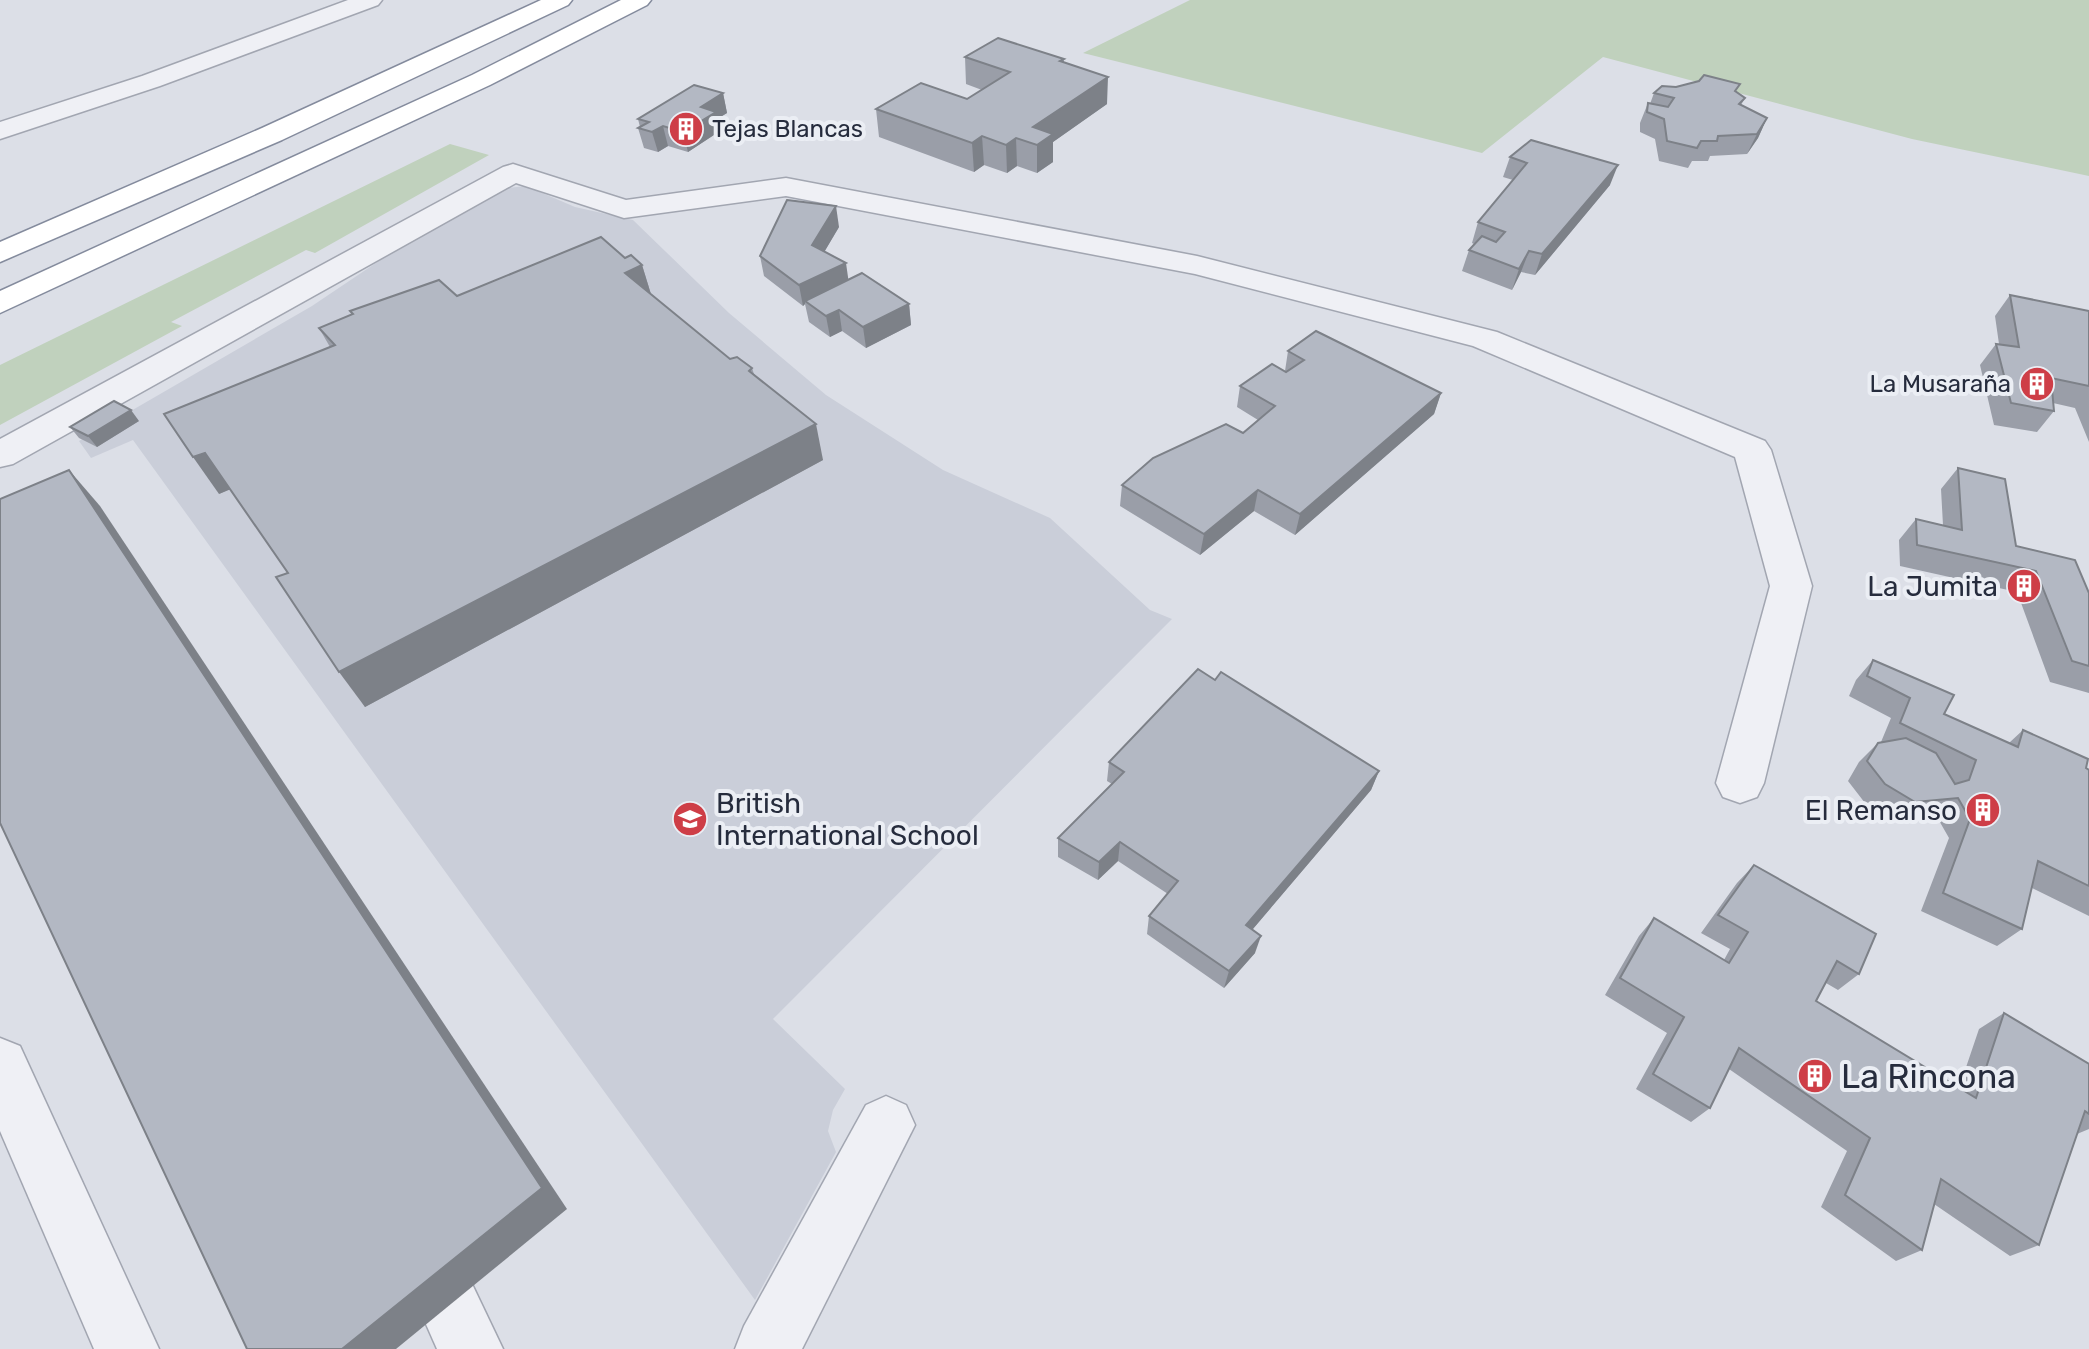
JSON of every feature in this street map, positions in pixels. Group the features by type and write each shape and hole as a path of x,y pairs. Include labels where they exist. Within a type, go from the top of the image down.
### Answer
{"highway":[{"path":"0,253 272,134 560,0"},
{"path":"0,303 481,80 639,0"},
{"path":"0,224 114,181 272,134"},
{"path":"0,315 70,272"}],"street":[{"path":"0,131 151,81 370,0"},
{"path":"0,455 513,173 624,209 786,187 801,189 1197,265 1485,339 1752,450 1791,586 1740,783"},
{"path":"0,1066 127,1349"},
{"path":"767,1349 886,1125"}],"shaded area":[{"name":"British International School","path":"526,186 575,207 633,220 729,313 826,395 943,470 1050,518 1150,610 1172,619 773,1019 845,1089 833,1110 828,1131 836,1152 755,1300 133,440 91,458 79,441 312,306 471,199 498,189"}],"green space":[{"path":"1190,0 2089,0 2089,176 1912,139 1603,57 1482,153 1083,53"},
{"path":"450,144 489,155 315,253 306,250 171,322 182,326 0,425 0,365"}],"building":[{"path":"998,38 1108,77 1033,127 1053,134 1037,145 1016,138 1006,145 982,136 972,143 876,109 921,83 967,99 1010,72 965,57"},
{"path":"1704,75 1740,84 1735,91 1745,98 1739,104 1767,118 1757,134 1718,136 1717,141 1701,141 1697,148 1667,141 1664,119 1647,112 1648,103 1668,107 1674,98 1654,93 1662,86 1676,87 1699,81"},
{"path":"694,85 723,93 701,107 716,112 683,132 663,126 652,132 638,128 649,122 638,119"},
{"path":"1531,140 1618,165 1542,254 1529,251 1519,269 1469,250 1482,236 1496,242 1505,232 1478,222 1527,163 1510,157"},
{"path":"787,200 836,206 812,245 846,263 799,285 760,256"},
{"path":"601,237 625,258 631,255 642,265 625,273 730,359 737,357 752,368 749,371 816,424 339,672 276,577 288,573 205,453 193,457 164,414 335,345 319,328 353,314 350,311 439,280 457,296"},
{"path":"862,273 909,304 863,327 839,310 826,316 805,301"},
{"name":"La Musaraña","path":"2010,295 2089,311 2089,386 2051,378 2054,411 2011,403 1996,344 2019,347"},
{"path":"1316,331 1441,393 1300,514 1258,490 1204,534 1122,485 1153,458 1226,424 1243,433 1275,406 1240,386 1272,364 1286,372 1304,360 1288,351"},
{"path":"114,401 131,410 88,436 70,427"},
{"path":"1958,468 2005,479 2016,546 2075,560 2089,593 2089,666 2072,661 2036,571 1917,545 1916,519 1962,530"},
{"path":"69,470 542,1188 342,1349 247,1349 0,823 0,499"},
{"name":"El Remanso","path":"1873,660 1954,695 1944,714 2018,747 2023,730 2088,759 2089,886 2038,861 2022,929 1943,893 1970,819 1958,798 1915,802 1885,784 1867,761 1878,743 1906,738 1936,753 1955,784 1969,780 1976,760 1900,723 1910,698 1867,676"},
{"path":"1198,669 1215,680 1221,672 1379,771 1246,925 1261,936 1229,971 1149,916 1178,881 1120,842 1099,862 1058,838 1124,772 1109,762"},
{"name":"La Rincona","path":"1754,865 1876,934 1859,974 1837,961 1816,1001 1976,1098 2004,1013 2089,1064 2089,1114 2085,1111 2039,1245 1941,1179 1922,1250 1845,1195 1870,1138 1739,1048 1710,1108 1653,1074 1684,1017 1620,978 1654,918 1729,963 1748,932 1718,915"}],"place":[{"name":"Tejas Blancas","path":"686,129"},
{"name":"La Musaraña","path":"2037,384"},
{"name":"La Jumita","path":"2024,586"},
{"name":"El Remanso","path":"1983,810"},
{"name":"British International School","path":"690,819"},
{"name":"La Rincona","path":"1815,1076"}]}
